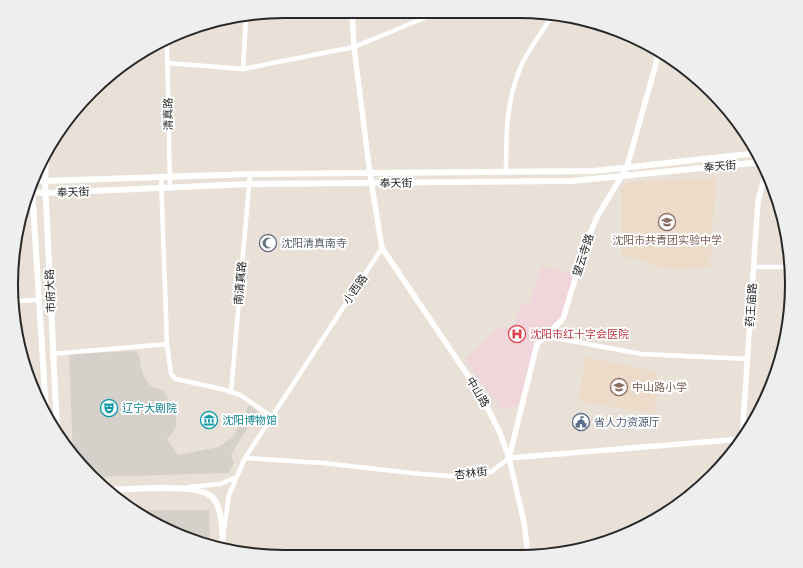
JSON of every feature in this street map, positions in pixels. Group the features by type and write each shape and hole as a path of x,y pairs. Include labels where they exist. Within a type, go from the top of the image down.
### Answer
{"main road":[{"name":"奉天街","path":"39,180 250,174 506,173 594,171 751,154"},
{"name":"奉天街","path":"34,191 46,193 250,184 572,181 622,177 645,172 756,163"},
{"name":"市府大路","path":"46,165 52,354 56,421"},
{"name":"市府大路","path":"32,199 45,403"},
{"path":"116,490 183,488 204,492 213,498 218,508 223,541"}],"street":[{"path":"352,18 354,47 370,174 382,248"},
{"path":"167,63 243,69 354,47 424,18"},
{"path":"506,173 506,121 512,93 521,65 550,20"},
{"path":"243,69 246,21"},
{"name":"清真路","path":"167,45 170,188"},
{"name":"望云寺路","path":"509,458 537,344 563,319 586,243 598,217 627,167 658,58"},
{"name":"南清真路","path":"231,392 250,174"},
{"path":"161,177 167,344 171,374 176,379 240,395 271,416"},
{"name":"药王庙路","path":"743,427 758,201 764,179"},
{"name":"小西路","path":"223,541 229,495 235,478 245,458 382,248"},
{"name":"中山路","path":"382,248 481,395 500,433 509,458 524,522 527,550"},
{"path":"754,267 784,267"},
{"path":"19,301 39,300"},
{"path":"545,336 642,354 748,359"},
{"path":"52,354 167,344"},
{"path":"509,458 735,440"},
{"name":"杏林街","path":"245,458 322,463 450,476 490,472 509,458"},
{"path":"183,488 220,484 235,478"}],"shaded area":[{"name":"沈阳市共青团实验中学","path":"716,178 710,267 678,269 653,266 639,258 622,257 622,187 629,182"},
{"name":"沈阳市红十字会医院","path":"541,267 574,273 561,318 537,340 518,405 502,411 465,359 499,327 514,329 521,303 530,304"},
{"path":"136,351 139,355 141,368 146,381 154,388 163,390 176,411 176,426 172,434 167,439 178,455 219,447 233,437 249,405 257,411 231,455 234,463 228,473 101,477 73,446 69,354"},
{"name":"中山路小学","path":"585,357 657,372 655,414 579,401"},
{"path":"144,510 209,510 210,539 166,523"}],"place":[{"name":"沈阳市共青团实验中学","path":"667,222"},
{"name":"沈阳清真南寺","path":"268,243"},
{"name":"沈阳市红十字会医院","path":"517,334"},
{"name":"中山路小学","path":"619,387"},
{"name":"辽宁大剧院","path":"109,408"},
{"name":"沈阳博物馆","path":"209,420"},
{"name":"省人力资源厅","path":"581,422"}]}
